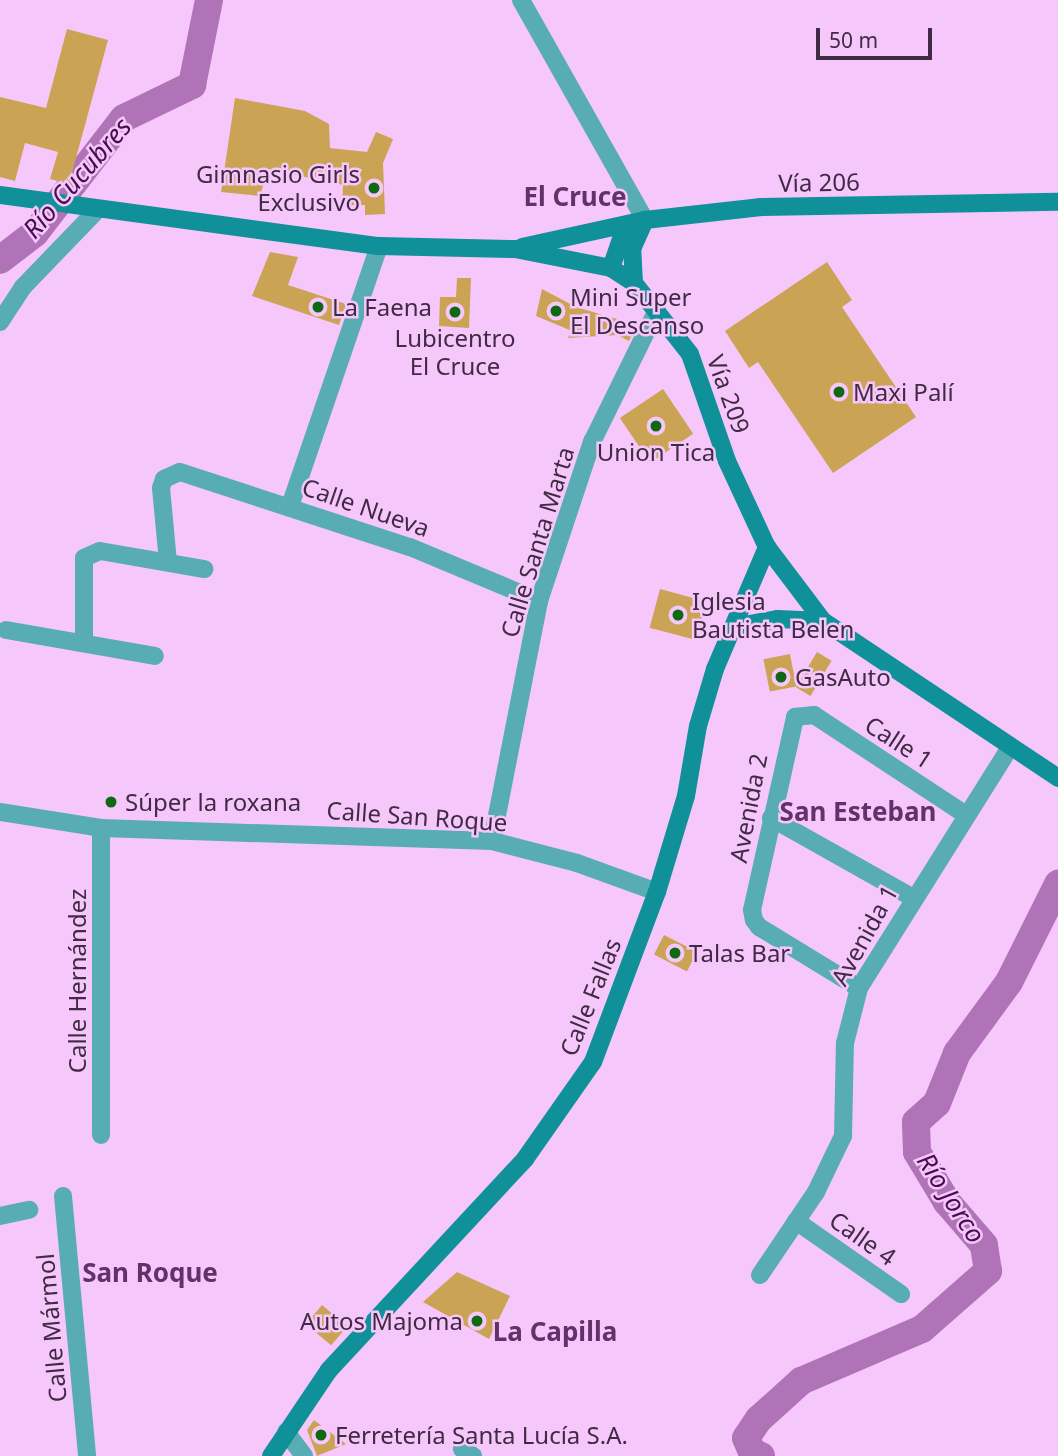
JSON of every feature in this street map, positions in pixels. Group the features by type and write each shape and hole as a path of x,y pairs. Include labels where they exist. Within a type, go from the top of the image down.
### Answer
{"main road":[{"name":"Vía 209","path":"0,195 379,246 515,249 611,268 635,283 690,354 727,461 768,547 823,621 1058,778"},
{"name":"Vía 206","path":"515,249 645,220 761,207 1058,202"},
{"path":"611,268 621,239 645,220"},
{"path":"635,283 632,249 645,220"},
{"name":"Calle Fallas","path":"271,1456 329,1370 559,1117 593,1062 657,892 686,796 698,726 733,627 768,547"},
{"path":"733,627 778,619 823,621"}],"street":[{"path":"521,0 645,220"},
{"path":"0,322 23,287 91,209"},
{"path":"290,506 379,246"},
{"name":"Calle Santa Marta","path":"492,841 539,601 592,442 657,310"},
{"name":"Calle Nueva","path":"168,562 161,488 172,474 180,472 410,547 539,601"},
{"path":"84,643 84,558 100,551 204,569"},
{"path":"6,630 155,656"},
{"name":"Calle 1","path":"803,714 814,715 966,815"},
{"name":"Avenida 2","path":"803,714 789,726 752,909 754,920 758,927 859,988"},
{"name":"Avenida 1","path":"761,1275 796,1221 843,1136 845,1043 859,988 912,897 1010,747"},
{"name":"Calle San Roque","path":"0,812 102,828 492,841 577,863 657,892"},
{"path":"772,818 912,897"},
{"name":"Calle Hernández","path":"101,1135 102,828"},
{"name":"Calle Mármol","path":"63,1196 87,1456"},
{"path":"0,1216 29,1210"},
{"name":"Calle 4","path":"796,1221 901,1294"},
{"path":"286,1432 304,1456"}],"building":[{"path":"67,29 108,40 69,184 50,179 58,152 25,143 15,181 0,177 0,97 46,108"},
{"path":"235,98 305,111 329,124 330,148 367,152 376,132 393,139 383,163 385,214 365,215 365,205 342,205 343,185 268,169 260,196 221,192"},
{"path":"270,252 298,257 288,285 346,304 339,325 252,296"},
{"name":"Maxi Palí","path":"827,262 852,300 842,307 916,417 833,473 758,362 749,368 725,331"},
{"name":"Lubicentro El Cruce","path":"457,278 471,278 469,328 439,326 440,297 456,297"},
{"path":"542,289 576,307 637,325 629,341 617,335 568,338 572,331 536,316"},
{"name":"Union Tica","path":"663,389 693,434 650,463 620,418"},
{"name":"Iglesia Bautista Belen","path":"660,589 706,601 696,640 650,628"},
{"path":"817,652 832,661 810,696 796,687"},
{"name":"GasAuto","path":"790,654 796,686 770,692 763,659"},
{"name":"Talas Bar","path":"664,935 697,952 687,971 654,955"},
{"name":"Autos Majoma","path":"457,1272 510,1296 489,1339 423,1302"},
{"path":"322,1305 347,1326 331,1345 306,1324"},
{"name":"Ferretería Santa Lucía S.A.","path":"314,1420 346,1444 317,1456 307,1430"}],"waterway":[{"name":"Río Cucubres","path":"0,260 35,233 124,118 192,85 209,0"},
{"name":"Río Jorco","path":"761,1456 752,1452 746,1438 759,1419 801,1381 922,1329 988,1271 984,1245 947,1202 917,1152 916,1122 937,1103 957,1053 1009,982 1058,884"}],"place":[{"name":"Gimnasio Girls Exclusivo","path":"374,188"},
{"name":"La Faena","path":"318,307"},
{"name":"Mini Super El Descanso","path":"556,311"},
{"name":"Lubicentro El Cruce","path":"455,312"},
{"name":"Maxi Palí","path":"839,392"},
{"name":"Union Tica","path":"656,426"},
{"name":"Iglesia Bautista Belen","path":"678,615"},
{"name":"GasAuto","path":"781,677"},
{"name":"Súper la roxana","path":"111,802"},
{"name":"Talas Bar","path":"675,953"},
{"name":"Autos Majoma","path":"477,1321"},
{"name":"Ferretería Santa Lucía S.A.","path":"321,1435"}],"district":[{"name":"El Cruce","path":"575,197"},
{"name":"San Esteban","path":"858,812"},
{"name":"San Roque","path":"150,1273"},
{"name":"La Capilla","path":"555,1332"}]}
